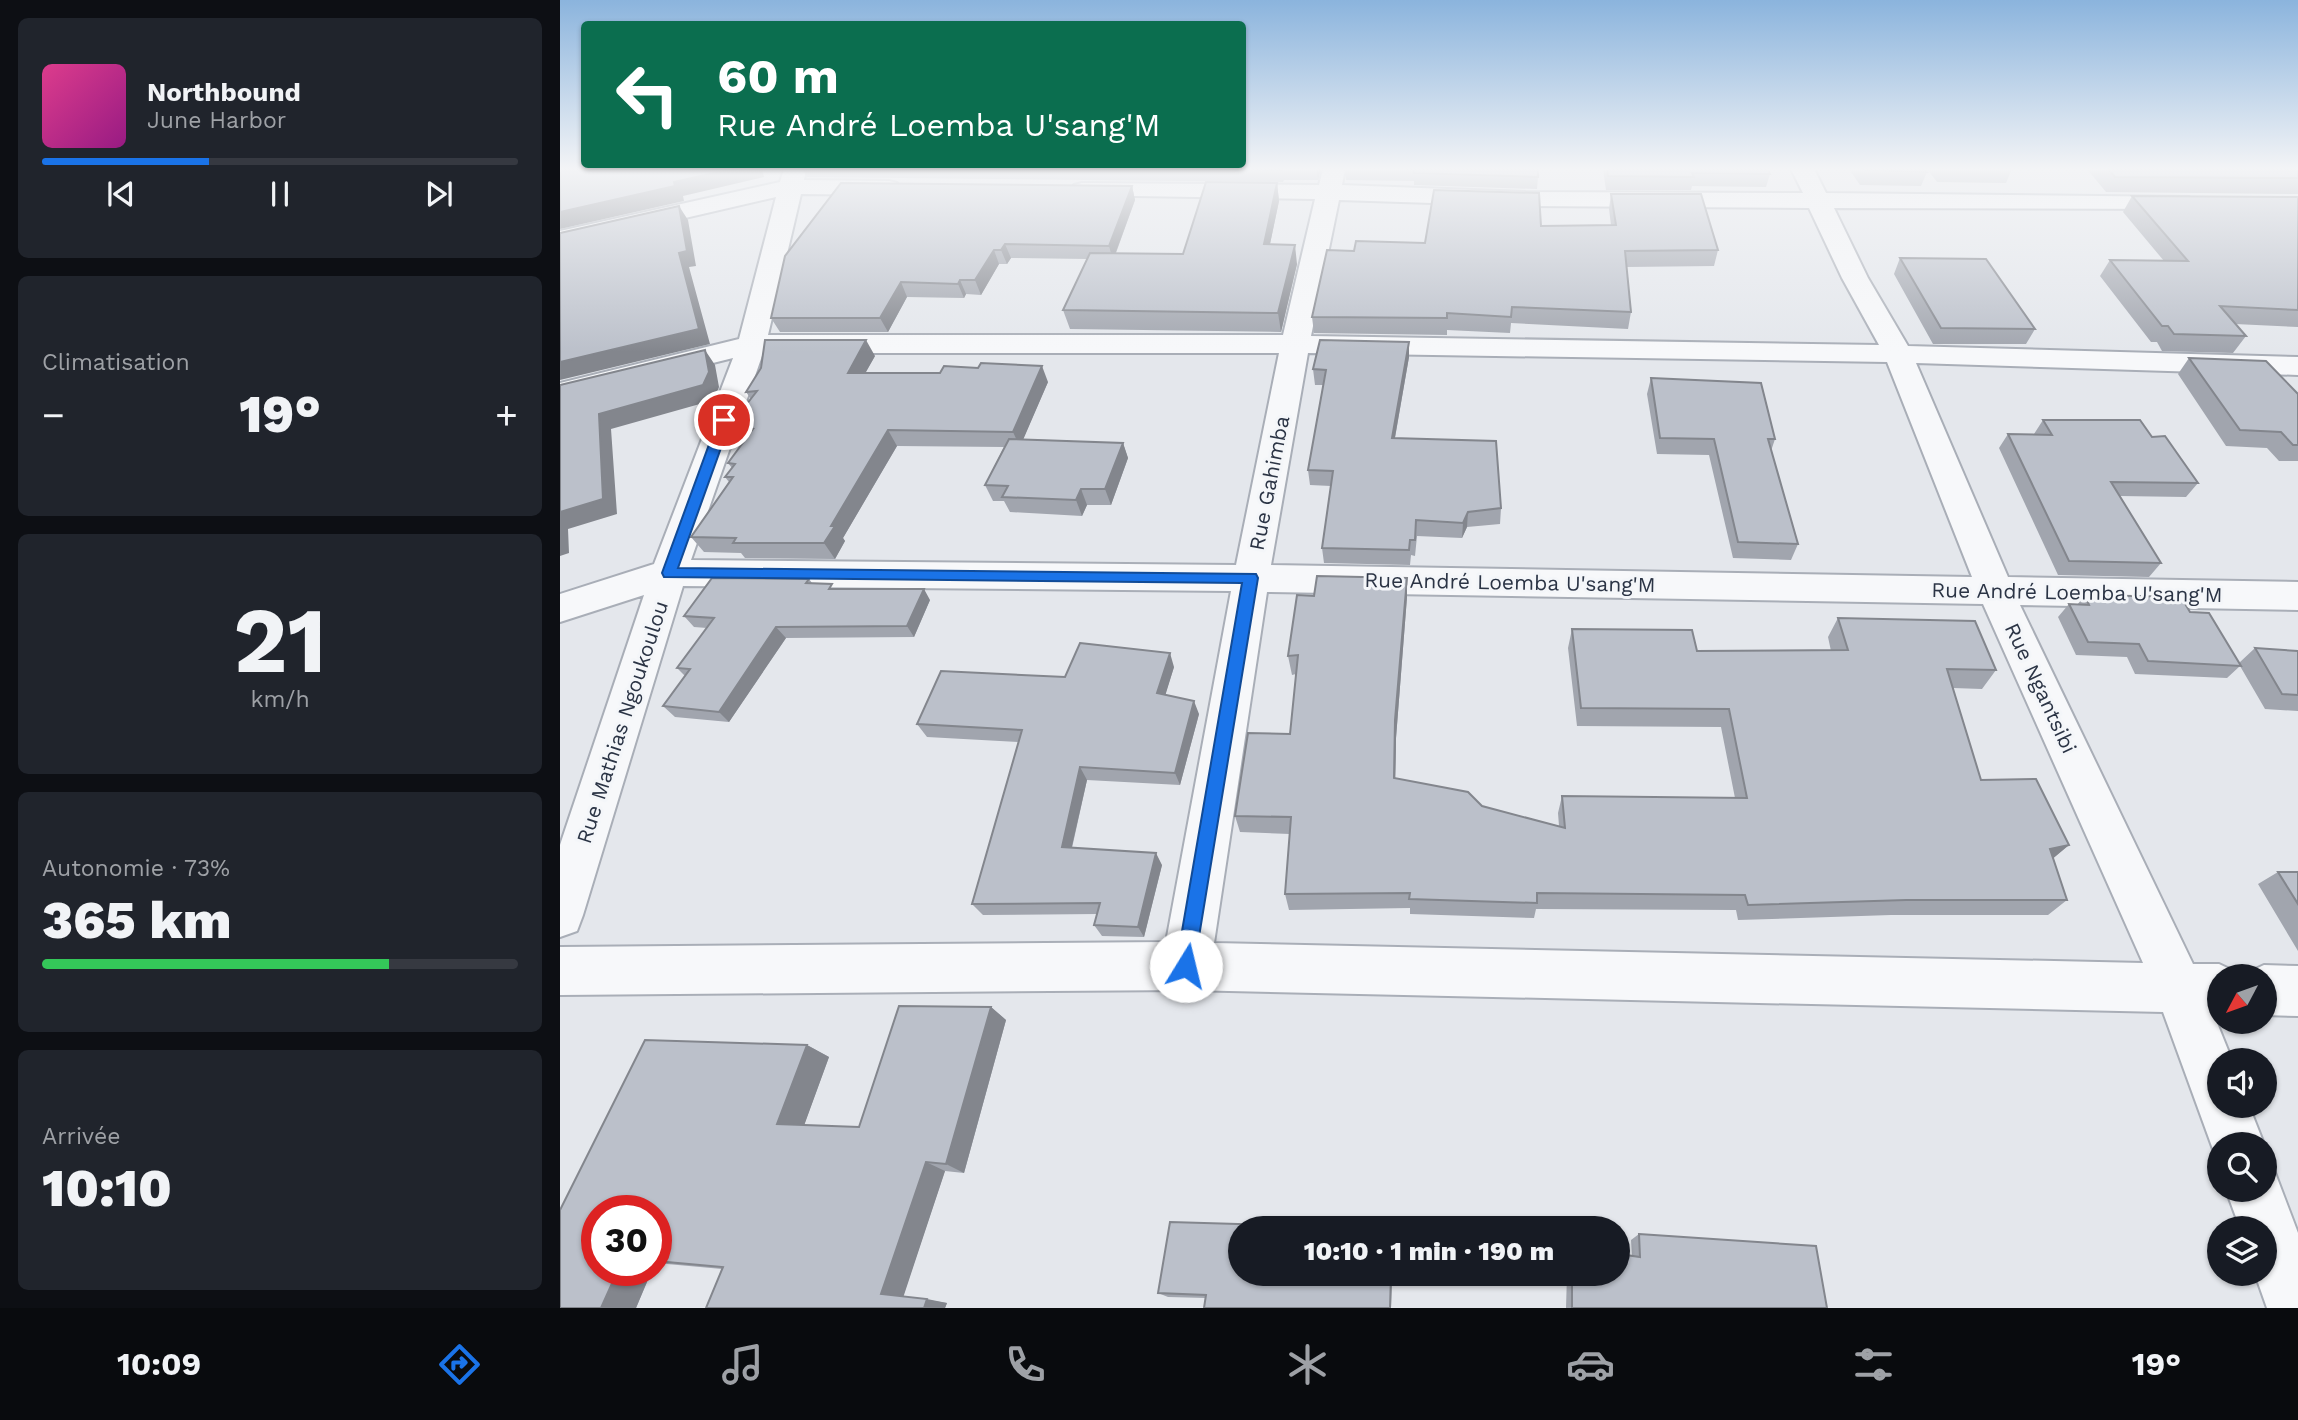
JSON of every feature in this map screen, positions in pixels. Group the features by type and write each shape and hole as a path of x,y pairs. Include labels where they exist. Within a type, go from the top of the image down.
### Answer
{"street":[{"path":"560,239 594,230"},
{"name":"Rue Mathias Ngoukoulou","path":"560,915 669,573 752,344 780,230"},
{"name":"Rue Gahimba","path":"1186,966 1251,578 1320,230"},
{"name":"Rue Ngantsibi","path":"1832,230 1855,278 1898,354 1995,590 2199,988 2210,1048"},
{"path":"560,392 752,344 1296,344 1898,354 2298,366"},
{"name":"Rue André Loemba U'sang'M","path":"560,608 669,573 1251,578 2298,596"},
{"path":"560,971 1186,966 2199,988"},
{"path":"2277,990 2298,991"},
{"path":"2258,1202 2297,1308"}],"building":[{"path":"573,230 683,230 687,251 679,253 699,329 560,362 560,233"},
{"path":"805,230 1115,230 1109,246 1005,244 1001,250 994,250 975,280 960,280 958,284 901,282 880,318 771,318 785,256"},
{"path":"1191,230 1267,230 1264,244 1295,245 1278,313 1063,310 1090,253 1183,254"},
{"path":"1427,230 1712,230 1718,250 1625,251 1631,312 1512,307 1511,317 1447,313 1447,318 1312,317 1327,250 1354,251 1356,241 1425,243"},
{"path":"2161,230 2298,230 2298,310 2220,306 2246,336 2174,334 2168,326 2162,326 2110,260 2188,261"},
{"path":"1900,258 1986,259 2035,329 1941,328"},
{"path":"765,340 866,340 848,373 940,373 944,366 978,368 981,363 1042,366 1013,432 888,430 831,526 835,526 824,543 733,543 736,538 691,537 733,477 725,477 735,464 728,463 753,429 728,428 757,391 746,392 761,368"},
{"path":"1320,340 1409,342 1392,438 1496,441 1501,508 1468,512 1463,523 1416,520 1415,540 1410,540 1409,550 1322,548 1333,471 1308,470 1326,370 1313,369"},
{"path":"705,350 709,372 703,385 599,414 603,499 560,512 560,385"},
{"path":"2189,358 2266,361 2298,394 2298,445 2293,445 2281,432 2240,430"},
{"path":"1651,378 1761,383 1775,439 1768,439 1798,544 1738,542 1714,439 1660,438"},
{"path":"2043,420 2140,420 2152,437 2165,436 2198,483 2111,482 2161,563 2069,561 2008,434 2052,435"},
{"path":"1009,439 1123,443 1105,489 1081,489 1076,500 1002,497 1008,486 985,485"},
{"path":"1317,576 1407,578 1395,720 1394,778 1468,792 1482,806 1565,828 1562,796 1747,798 1729,709 1581,708 1572,629 1692,630 1697,651 1848,650 1838,618 1975,621 1996,670 1947,669 1981,780 2036,779 2069,845 2050,849 2067,900 1906,900 1748,905 1745,895 1537,893 1537,903 1409,899 1410,893 1285,894 1291,817 1235,816 1248,733 1290,734 1298,655 1288,656 1297,595 1314,596"},
{"path":"712,578 809,579 806,583 832,584 829,589 924,589 907,626 776,627 719,712 663,706 690,669 677,668 714,618 684,616"},
{"path":"2085,595 2181,597 2190,612 2209,613 2241,666 2148,661 2139,644 2088,642 2069,604 2089,605"},
{"path":"1080,643 1170,653 1157,693 1194,701 1175,773 1080,767 1062,847 1156,853 1138,927 1094,925 1100,903 972,904 1022,730 917,724 941,671 1065,677"},
{"path":"2255,648 2298,651 2298,695 2282,694"},
{"path":"2278,872 2298,872 2298,904"},
{"path":"899,1006 991,1007 946,1164 926,1162 881,1294 927,1299 924,1308 706,1308 723,1267 672,1262 672,1195 581,1195 581,1286 611,1286 601,1308 560,1308 560,1210 645,1040 807,1045 777,1124 859,1127"},
{"path":"1170,1222 1228,1224 1228,1286 1391,1286 1390,1308 1204,1308 1206,1295 1158,1293"},
{"path":"1639,1234 1816,1246 1827,1308 1572,1308 1572,1286 1630,1286 1630,1256 1640,1257"}],"route":[{"path":"724,420 669,573 1251,578 1186,966"}]}
